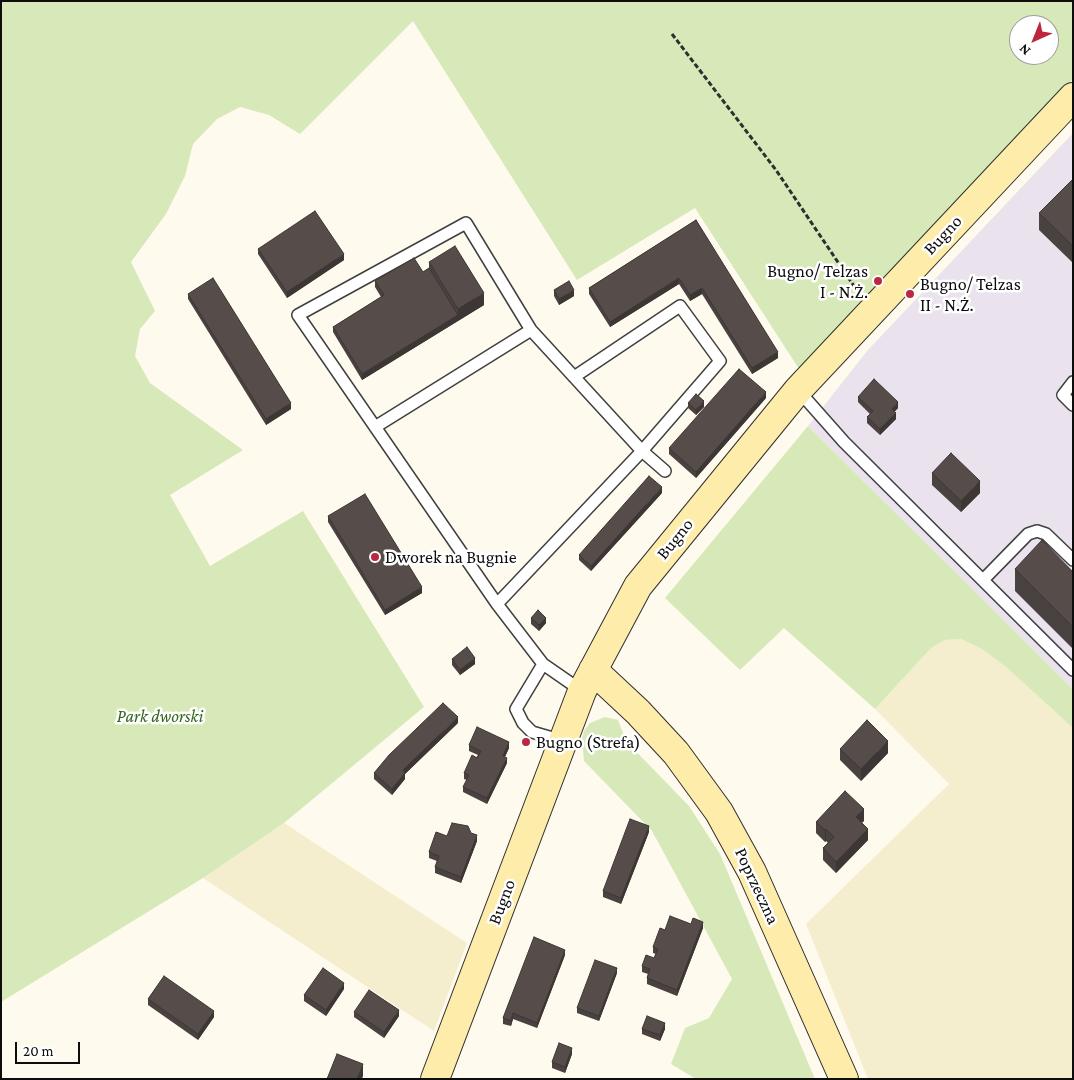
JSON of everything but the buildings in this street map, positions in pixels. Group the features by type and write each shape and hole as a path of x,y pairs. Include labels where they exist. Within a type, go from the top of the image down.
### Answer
{"street":[{"name":"Bugno","path":"435,1079 588,681 638,586 798,390 1073,98"},
{"name":"Poprzeczna","path":"588,681 638,712 699,782 736,840 844,1079"}],"lane":[{"path":"588,681 543,664 497,604 298,315 466,223 531,330 642,451 665,471"},
{"path":"497,604 642,451 720,361 680,306 574,377"},
{"path":"375,427 531,330"},
{"path":"1073,382 1062,395 1073,405"},
{"path":"798,390 844,442 1073,670"},
{"path":"983,580 1028,534 1037,531 1046,534 1073,560"},
{"path":"543,664 516,708 523,723 532,732 564,741"}],"path":[{"path":"672,34 776,170 871,311"}],"shaded area":[{"path":"1073,133 1073,689 808,426 867,351"},
{"path":"961,639 982,649 1006,667 1073,728 1073,1079 868,1079 806,924 949,784 875,709 931,648 945,640"},
{"path":"284,823 467,943 434,1031 203,878"}],"green space":[{"name":"Park dworski","path":"1,1 1073,1 1073,79 799,369 695,208 577,280 413,21 300,134 269,115 240,107 217,119 193,144 185,176 166,214 131,262 155,311 140,329 135,356 150,383 243,450 170,495 210,566 303,511 424,707 284,823 203,878 1,1002"},
{"path":"808,426 1073,689 1073,728 1006,667 982,649 961,639 945,640 931,648 875,709 784,628 740,670 665,598"},
{"path":"605,717 618,720 626,741 689,806 720,854 815,1079 696,1079 671,1064 685,1028 709,1018 732,979 652,831 584,761 582,739 584,731 590,723"}],"place":[{"name":"Bugno/ Telzas I - N.Ż.","path":"878,281"},
{"name":"Bugno/ Telzas II - N.Ż.","path":"910,294"},
{"name":"Dworek na Bugnie","path":"375,557"},
{"name":"Bugno (Strefa)","path":"526,742"}]}
